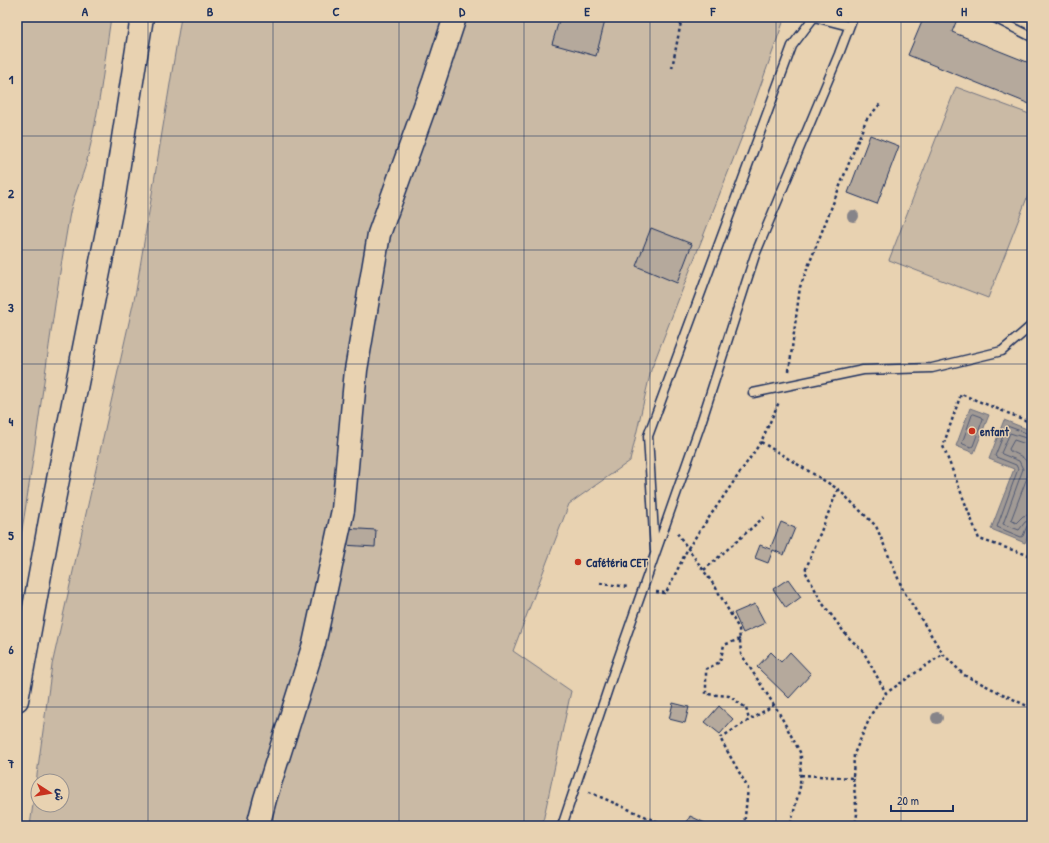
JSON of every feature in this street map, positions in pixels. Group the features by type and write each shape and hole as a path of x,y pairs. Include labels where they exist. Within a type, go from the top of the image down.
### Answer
{"street":[{"path":"17,700 51,515 114,196 142,17"},
{"path":"258,826 265,799 314,644 343,510 356,370 379,234 434,81 454,17"}],"lane":[{"path":"655,555 648,436 792,46 814,17 849,26"},
{"path":"562,826 700,426 755,255 840,54 852,17"},
{"path":"993,17 1032,37"},
{"path":"753,393 864,370 932,368 1002,351 1032,326"}],"path":[{"path":"672,68 682,17"},
{"path":"600,583 666,593 688,548 761,442 787,386 800,287 866,120 881,103"},
{"path":"1032,423 961,394 943,446 979,539 1028,555 1032,545"},
{"path":"761,442 838,489 876,526 903,590 943,654 964,675 1032,706"},
{"path":"838,489 806,571 828,610 847,636 863,651 886,692"},
{"path":"704,570 764,517"},
{"path":"667,520 716,588 739,629 741,654 774,705 801,754 800,787 791,824 789,826"},
{"path":"740,639 724,645 720,662 706,669 706,694 729,696 746,708 749,720"},
{"path":"855,826 857,814 853,778 854,754 872,713 886,692 943,654"},
{"path":"744,826 748,788 720,738 774,705"},
{"path":"801,775 853,778"},
{"path":"576,786 667,826"}],"shaded area":[{"path":"17,17 111,17 95,125 85,167 72,203 69,218 17,559"},
{"path":"181,17 785,17 745,129 651,370 630,461 569,504 513,651 571,691 542,826 30,826 32,813 70,813 70,773 37,773 52,665 136,291"},
{"path":"956,87 1032,115 1032,185 988,298 889,260"}],"water":[{"name":"enfant","path":"970,408 989,415 974,453 956,446"},
{"path":"1004,420 1032,431 1032,524 1025,543 991,529 1014,469 989,459"}],"building":[{"path":"560,17 606,17 596,56 552,44"},
{"path":"924,17 958,17 952,32 1032,64 1032,105 908,55"},
{"path":"870,135 899,146 877,204 848,193"},
{"path":"651,228 692,244 677,283 636,266"},
{"path":"781,522 795,528 784,555 773,550 768,563 755,558 760,545 770,549"},
{"path":"344,528 376,530 375,547 343,545"},
{"path":"788,579 801,597 786,608 773,589"},
{"path":"755,604 765,623 743,633 734,613"},
{"path":"771,652 781,662 790,652 811,674 789,698 757,667"},
{"path":"673,703 689,707 685,723 669,719"},
{"path":"719,706 733,719 720,734 705,722"},
{"path":"690,816 705,823 703,826 685,826"}],"place":[{"name":"enfant","path":"972,431"},
{"name":"Cafétéria CET","path":"578,562"}]}
